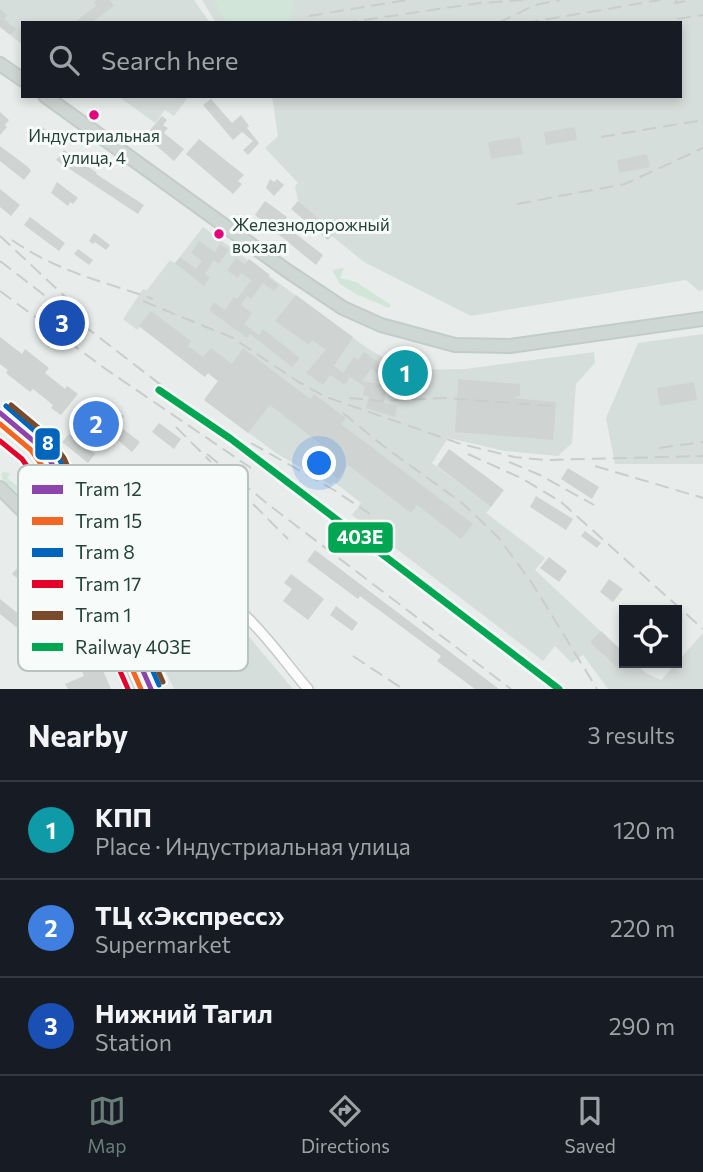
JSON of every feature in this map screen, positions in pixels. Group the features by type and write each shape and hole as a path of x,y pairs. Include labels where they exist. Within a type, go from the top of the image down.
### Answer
{"main road":[{"path":"0,64 21,79"},
{"path":"48,98 286,270 344,308 381,325 455,345 510,346 703,319"},
{"path":"0,488 18,506"},
{"path":"123,671 131,689"}],"street":[{"path":"248,617 308,689"}],"shaded area":[{"path":"0,0 194,0 209,21 21,21 21,43 0,27"},
{"path":"202,0 703,0 703,290 699,291 686,280 471,316 364,262 332,236 335,232 298,201 295,186 298,183 265,148 278,136 272,98 682,98 682,21 215,21"},
{"path":"121,98 188,98 174,116 165,110 155,123"},
{"path":"203,227 367,348 404,370 465,369 594,352 595,363 576,384 572,443 558,456 505,451 448,438 432,463 491,507 486,513 545,558 535,570 619,648 619,668 640,668 661,680 672,668 682,668 682,656 703,633 703,689 608,689 583,655 572,663 555,646 543,661 352,515 361,503 334,482 331,485 276,453 204,400 218,381 208,373 205,377 140,327 137,330 123,319 143,289 147,290 170,260 175,263"},
{"path":"703,334 703,464 615,464 606,418 638,343"},
{"path":"248,636 293,689 174,689 165,671 248,671"}],"green space":[{"path":"214,0 293,0 289,21 226,21"},
{"path":"344,268 340,278 356,282 391,305 389,308 340,284 332,270"},
{"path":"10,473 7,478 18,487 18,493 3,480 1,474"}],"building":[{"path":"110,0 114,6 94,21 76,21 96,6 94,2"},
{"path":"0,9 7,15 4,19 16,29 10,35 0,27"},
{"path":"211,99 232,123 241,115 249,126 247,128 259,143 248,155 243,150 253,141 242,132 233,140 203,105"},
{"path":"0,112 9,120 0,135"},
{"path":"162,116 167,120 163,125 168,128 164,133 184,149 174,161 145,136"},
{"path":"41,126 52,135 42,146 32,137"},
{"path":"575,127 577,140 546,145 544,132"},
{"path":"520,137 523,154 491,159 488,142"},
{"path":"199,139 244,175 238,181 242,184 233,194 186,154"},
{"path":"0,146 31,171 24,180 0,161"},
{"path":"64,150 144,205 138,214 56,160"},
{"path":"647,154 650,167 619,173 617,160"},
{"path":"270,179 274,182 277,179 284,185 274,196 266,188"},
{"path":"57,182 78,198 73,204 70,202 68,206 51,193"},
{"path":"0,189 20,205 11,216 0,207"},
{"path":"265,201 287,217 283,224 323,255 316,265 255,215"},
{"path":"298,201 335,232 328,240 291,209"},
{"path":"30,217 65,243 59,251 24,225"},
{"path":"94,233 110,245 106,250 89,241"},
{"path":"199,241 215,252 220,244 229,250 219,264 214,260 205,274 210,277 204,286 175,263 180,257 196,269 202,261 191,253"},
{"path":"78,249 93,260 89,265 74,254"},
{"path":"236,258 245,264 249,259 279,285 274,291 263,283 251,299 247,296 241,305 252,313 244,324 259,335 263,329 300,358 292,367 250,334 247,338 209,310 214,302 225,310 251,280 241,273 238,278 227,270"},
{"path":"296,295 353,337 334,366 343,373 354,357 358,360 364,352 388,369 383,377 371,369 362,381 387,385 389,393 386,393 384,403 397,406 395,417 366,408 369,396 363,395 365,387 350,377 345,385 330,375 323,385 306,373 326,350 312,340 309,345 275,321"},
{"path":"151,311 191,341 188,346 203,357 211,348 232,364 243,348 310,399 314,394 346,418 341,424 473,524 461,539 417,505 411,513 348,465 338,479 327,471 337,457 270,405 248,433 204,400 218,381 208,373 205,377 139,326"},
{"path":"0,337 22,354 25,349 49,368 45,373 65,389 67,386 78,394 61,415 33,389 30,392 6,373 8,370 0,364"},
{"path":"392,364 408,371 408,376 400,377 389,371"},
{"path":"458,379 520,384 520,396 513,398 556,402 553,440 455,432"},
{"path":"694,382 697,400 660,406 657,388"},
{"path":"114,409 124,416 118,425 140,442 132,452 108,432 100,442 82,427 81,423 92,410 105,420"},
{"path":"159,423 181,439 174,449 152,432"},
{"path":"69,434 95,454 88,463 62,442"},
{"path":"449,449 504,490 491,507 437,466"},
{"path":"568,468 599,487 592,499 561,479"},
{"path":"536,496 573,519 566,530 530,507"},
{"path":"585,531 601,543 597,548 581,536"},
{"path":"315,550 499,689 475,689 437,661 441,656 360,596 358,599 307,561"},
{"path":"549,557 567,571 559,582 540,568"},
{"path":"18,567 18,579 12,574"},
{"path":"291,574 324,599 308,620 283,601 292,589 284,583"},
{"path":"609,579 623,589 613,602 600,592"},
{"path":"0,599 18,614 18,628 0,614"},
{"path":"336,606 358,623 352,631 330,615"},
{"path":"601,631 619,648 619,668 622,668 620,670 590,642"},
{"path":"82,671 103,671 111,689 68,689 65,684 84,676"}],"railway":[{"path":"309,16 407,0"},
{"path":"357,21 480,3 525,0"},
{"path":"502,21 535,5 560,0"},
{"path":"537,21 660,0"},
{"path":"677,0 675,3 691,0"},
{"path":"677,19 703,15"},
{"path":"601,137 703,120"},
{"path":"517,204 625,184 703,148"},
{"path":"0,236 87,317"},
{"path":"12,240 64,268 153,299"},
{"path":"0,261 231,439"},
{"path":"0,291 107,370 247,465"},
{"path":"143,301 233,338 326,397 461,444 514,457 546,460 703,456"},
{"path":"349,398 381,401 446,398 551,406"},
{"path":"343,413 462,503 498,537 532,583 597,689"},
{"path":"176,427 211,462"},
{"path":"659,448 703,442"},
{"path":"251,443 334,490 370,514"},
{"path":"207,454 220,465"},
{"path":"468,454 523,479 561,502 703,629"},
{"path":"509,462 540,475 594,505"},
{"path":"595,466 703,498"},
{"path":"248,488 511,689"},
{"path":"253,504 288,539"},
{"path":"353,656 403,689"}],"tram line":[{"name":"1","path":"11,405 47,435 67,465"},
{"name":"8","path":"6,406 43,438 62,465"},
{"name":"12","path":"0,413 37,444 52,465"},
{"name":"15","path":"0,424 31,450 42,465"},
{"name":"17","path":"0,441 26,465"},
{"name":"17","path":"120,671 128,689"},
{"name":"15","path":"133,671 141,689"},
{"name":"12","path":"143,671 151,689"},
{"name":"8","path":"153,671 159,685"},
{"name":"1","path":"158,671 163,682"}],"rail line":[{"name":"403Е","path":"159,390 231,439 559,689"}],"place":[{"name":"Индустриальная улица, 4","path":"94,115"},
{"name":"Железнодорожный вокзал","path":"219,234"},
{"name":"Нижний Тагил","path":"62,323"},
{"name":"КПП","path":"405,373"},
{"name":"ТЦ «Экспресс»","path":"96,424"}]}
